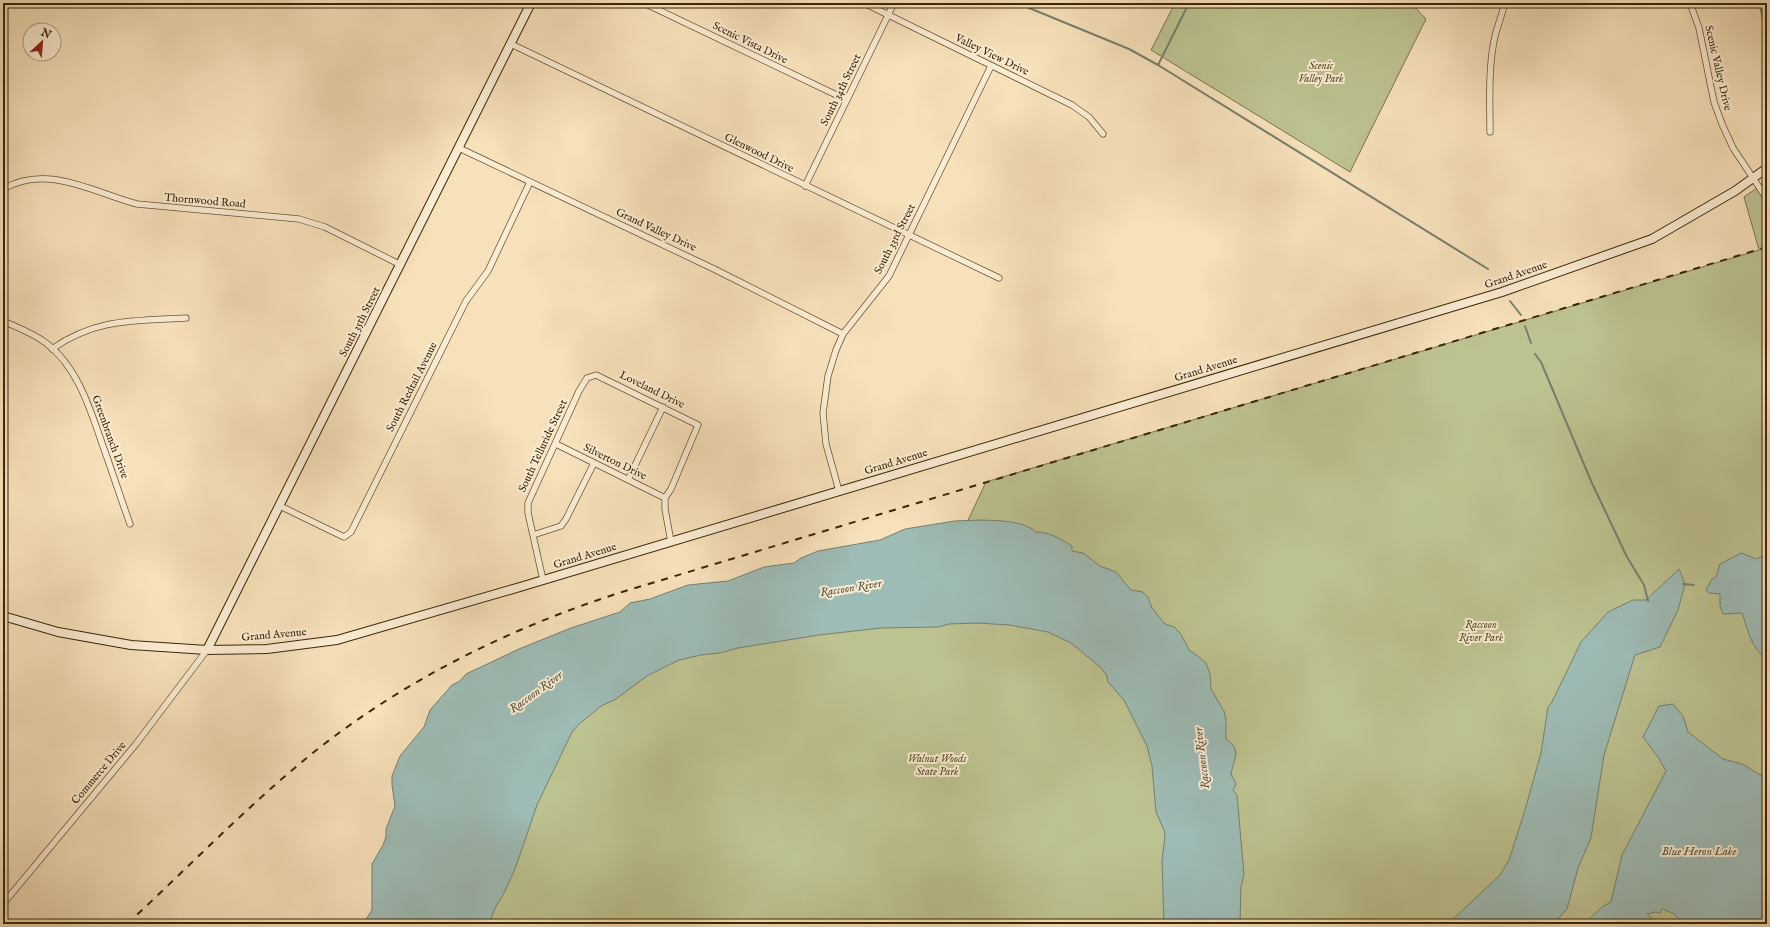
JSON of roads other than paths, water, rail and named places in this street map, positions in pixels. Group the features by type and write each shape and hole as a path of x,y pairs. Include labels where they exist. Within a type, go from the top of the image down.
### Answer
{"main road":[{"name":"South 35th Street","path":"206,650 280,506 531,3"},
{"name":"Grand Avenue","path":"3,616 58,632 131,645 206,650 267,649 337,640 671,542 1509,290 1652,239 1727,196 1767,168"}],"street":[{"name":"Scenic Vista Drive","path":"644,3 847,100"},
{"name":"Valley View Drive","path":"864,3 1072,105 1088,117 1103,134"},
{"name":"South 34th Street","path":"806,186 894,3"},
{"path":"1490,132 1492,56 1495,36 1505,3"},
{"name":"Scenic Valley Drive","path":"1690,3 1700,28 1714,102 1722,124 1733,148 1767,199"},
{"name":"Glenwood Drive","path":"511,44 908,236 999,278"},
{"name":"South 33rd Street","path":"839,491 826,444 823,413 828,376 836,350 843,334 889,276 991,66"},
{"name":"Grand Valley Drive","path":"459,148 714,269 843,334"},
{"name":"Thornwood Road","path":"3,189 10,185 27,180 51,179 74,182 119,199 137,204 299,219 325,227 401,265"},
{"name":"South Redtail Avenue","path":"280,506 344,537 351,532 466,301 488,271 530,182"},
{"path":"52,349 76,334 102,324 186,318"},
{"name":"Greenbranch Drive","path":"3,321 28,332 52,349 59,355 72,373 87,400 130,524"},
{"name":"Loveland Drive","path":"596,375 698,425 671,489 665,498"},
{"name":"South Telluride Street","path":"543,580 528,513 528,503 579,391 588,378 596,375"},
{"path":"628,480 664,407"},
{"name":"Silverton Drive","path":"556,444 665,498"},
{"path":"533,535 561,526 594,463"},
{"path":"665,498 665,509 671,542"},
{"name":"Commerce Drive","path":"3,904 136,744 206,650"}],"water":[{"path":"1759,3 1767,3 1767,42"},
{"name":"Raccoon River","path":"981,520 1017,523 1031,528 1036,532 1041,532 1059,538 1072,546 1072,551 1083,553 1100,566 1116,572 1131,590 1143,592 1148,597 1152,608 1165,624 1174,627 1180,633 1190,651 1206,663 1210,674 1211,689 1224,711 1226,719 1226,739 1234,746 1236,754 1231,774 1236,784 1233,790 1237,795 1244,875 1241,887 1240,924 1164,924 1162,861 1165,836 1156,812 1152,766 1147,746 1124,700 1108,682 1106,674 1099,666 1071,643 1048,632 1009,625 977,623 949,624 939,627 881,628 819,635 738,648 720,653 701,655 679,660 647,676 616,699 601,706 578,725 572,732 537,805 515,869 495,908 489,924 363,924 372,910 372,864 383,845 386,837 386,829 395,806 392,776 400,756 424,727 430,710 452,685 460,681 466,674 519,649 571,628 620,612 630,603 650,599 688,585 728,581 764,567 794,563 801,558 818,551 880,540 905,529 955,521"},
{"path":"1741,553 1757,559 1767,553 1767,659 1757,650 1754,645 1742,613 1723,614 1720,606 1720,594 1709,593 1706,590 1712,579 1716,577 1720,564"},
{"path":"1679,569 1685,584 1678,610 1660,647 1635,655 1604,755 1591,838 1578,868 1567,909 1553,924 1448,924 1500,875 1509,860 1541,753 1548,707 1552,702 1581,642 1608,612 1633,600 1646,600"},
{"name":"Blue Heron Lake","path":"1673,704 1683,716 1688,732 1723,759 1742,764 1767,779 1767,924 1680,924 1681,921 1674,914 1663,909 1660,913 1656,912 1647,914 1658,924 1584,924 1602,907 1611,902 1622,855 1666,771 1658,757 1643,737 1659,706"}],"waterway":[{"path":"1017,3 1129,49 1158,65 1488,269"},
{"path":"1158,65 1189,3"},
{"path":"1510,301 1521,315"},
{"path":"1525,326 1531,343"},
{"path":"1535,354 1541,362 1591,481 1627,557 1644,585 1648,601"},
{"path":"1683,584 1694,585"}],"railway":[{"path":"127,924 266,793 314,752 349,726 385,701 460,658 540,622 580,606 622,592 1767,247"}],"park label":[{"name":"Scenic Valley Park","path":"1321,72"},
{"name":"Raccoon River Park","path":"1481,631"},
{"name":"Walnut Woods State Park","path":"937,765"}]}
